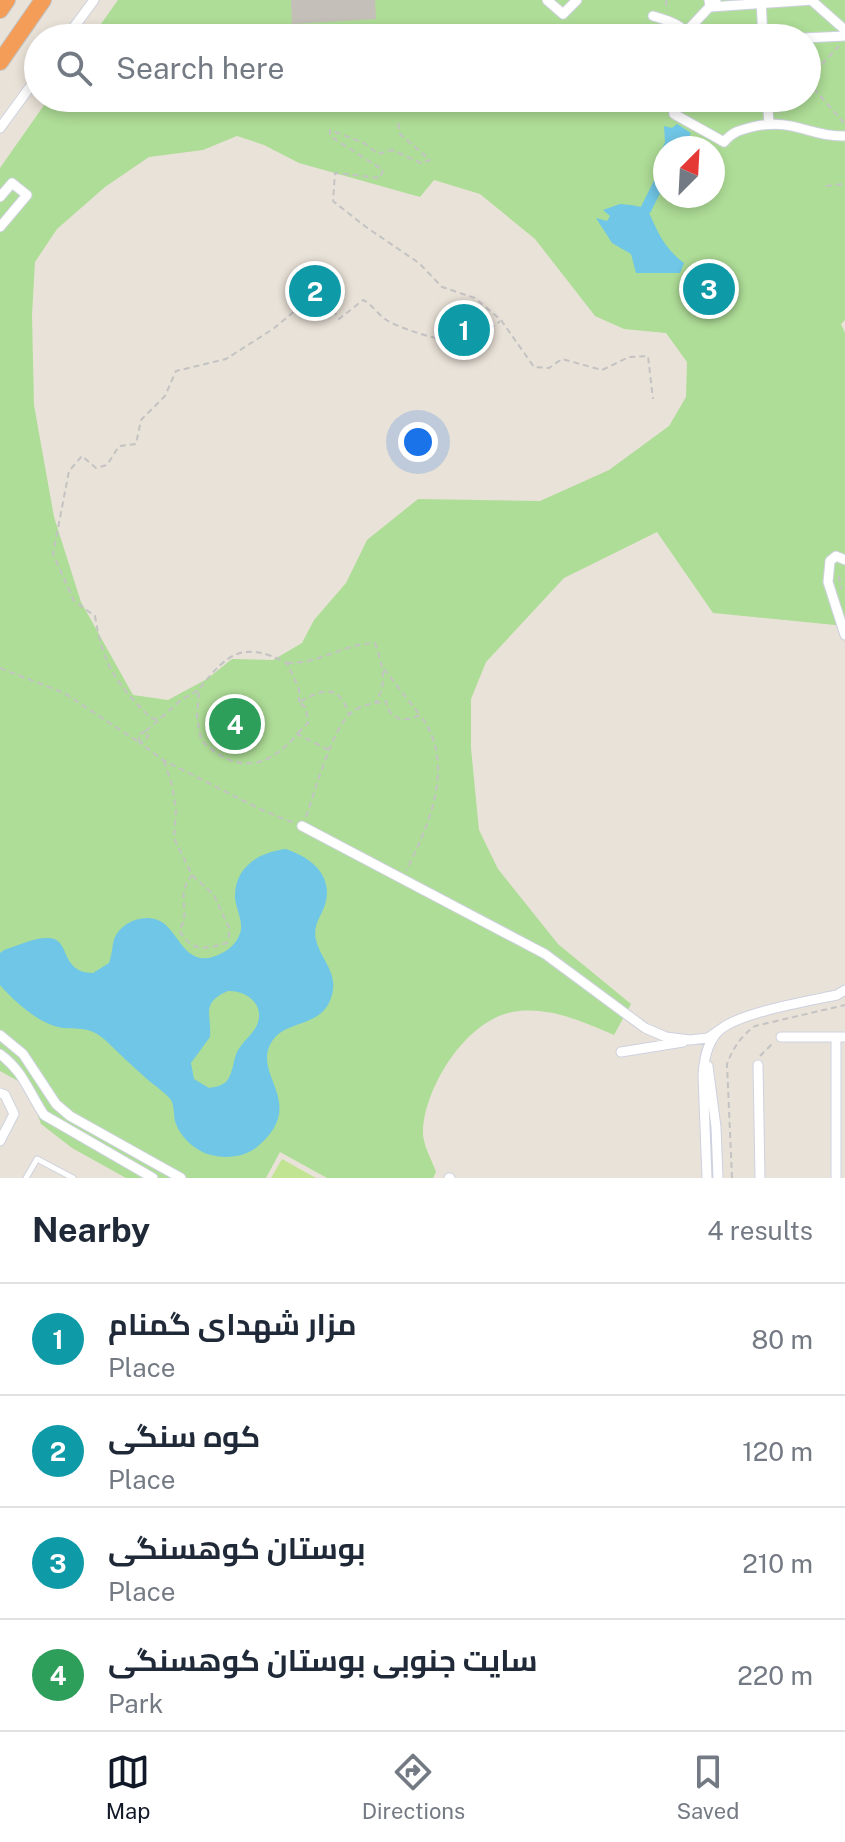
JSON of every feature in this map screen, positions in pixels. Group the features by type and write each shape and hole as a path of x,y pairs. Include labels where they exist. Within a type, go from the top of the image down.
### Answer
{"highway":[{"path":"0,10 7,0"},
{"path":"26,24 43,0"},
{"path":"0,62 24,27"}],"street":[{"path":"76,24 94,0"},
{"path":"547,0 563,14 577,0"},
{"path":"696,24 712,2 812,0 845,30"},
{"path":"762,2 763,24"},
{"path":"653,16 673,24"},
{"path":"821,38 845,38"},
{"path":"0,128 24,95"},
{"path":"674,112 724,142 736,131 769,123 791,124 824,134 845,136"},
{"path":"768,112 769,123"},
{"path":"0,197 12,183 27,195 0,227"},
{"path":"843,559 836,556 830,561 828,582 845,635"},
{"path":"302,826 545,954 645,1028 666,1037 690,1040"},
{"path":"621,1052 708,1038 757,1014 837,995 845,990"},
{"path":"707,1178 704,1062 712,1039 721,1029"},
{"path":"718,1178 716,1127 708,1063 721,1029"},
{"path":"0,1035 23,1054 56,1104 70,1116 181,1178"},
{"path":"781,1037 840,1037 836,1178"},
{"path":"0,1054 24,1077 44,1115 153,1178"},
{"path":"758,1065 760,1178"},
{"path":"0,1093 5,1095 14,1114 0,1141"}],"lane":[{"path":"26,1178 37,1159 73,1178"}],"path":[{"path":"821,65 845,38"},
{"path":"821,96 845,124"},
{"path":"769,123 779,112"},
{"path":"398,123 400,134 430,160 421,163 392,150 378,154 364,143 330,130 330,136 383,170 380,178 335,173 333,201 419,263 442,287 475,298 501,320 534,367 549,368 562,359 602,370 629,357 648,356 653,399"},
{"path":"826,186 845,184"},
{"path":"157,719 151,718 122,690 100,646 95,616 74,601 53,554 69,471 82,456 96,468 107,465 119,446 136,444 141,420 165,396 176,371 226,359 273,329 313,296 323,294 339,319 363,300 388,321 411,331 455,340"},
{"path":"469,346 477,342 486,326 495,326 501,320"},
{"path":"843,559 836,561 843,597"},
{"path":"140,743 138,735 181,700 199,690 221,662 238,651 259,652 287,663 309,663 343,648 375,643 385,679 375,703"},
{"path":"199,690 197,727 201,740 222,756 255,765 281,751 308,723 306,708 299,702 299,689 287,663"},
{"path":"382,665 428,725 433,738 437,782 428,827 402,880"},
{"path":"0,668 64,693 163,760 262,810 302,826 330,750 343,720 349,714 386,701 390,714 396,718 411,720 420,715"},
{"path":"299,702 319,692 333,691 345,701 349,714"},
{"path":"140,743 148,736 146,731"},
{"path":"297,734 330,750"},
{"path":"163,760 172,785 176,810 174,838 192,875 214,895 230,930 227,943 199,948 187,942 179,930 184,924 186,907 183,890 192,875"},
{"path":"758,1065 761,1053 781,1037"}],"green space":[{"path":"118,0 845,0 845,320 841,324 845,333 845,626 713,613 657,532 564,578 486,662 471,699 471,748 479,830 498,869 558,944 631,1004 614,1035 568,1017 532,1011 501,1015 483,1025 453,1055 432,1093 423,1136 436,1172 433,1178 327,1178 280,1152 266,1178 126,1178 72,1148 41,1124 27,1086 0,1071 0,168 39,112 821,112 821,24 101,24","holes":["237,136 264,145 299,163 420,197 434,180 480,194 535,239 595,316 624,329 666,333 687,362 686,397 669,426 609,470 540,501 418,499 367,540 346,583 314,620 302,643 273,660 232,659 207,679 168,700 133,695 81,602 54,517 34,405 32,315 35,262 57,229 105,187 149,157 203,150"]},
{"path":"282,1159 316,1178 271,1178"}],"water":[{"path":"677,124 691,133 690,136 665,136 664,126 672,128"},
{"path":"620,204 637,206 649,213 666,245 684,263 680,273 636,273 631,254 612,243 596,218 607,221 610,216 603,210"},
{"path":"286,849 303,857 317,868 326,882 326,901 315,934 330,970 332,993 329,1003 316,1017 284,1031 271,1043 267,1055 268,1067 279,1103 278,1117 272,1131 247,1153 217,1156 200,1151 186,1139 176,1124 171,1100 98,1034 50,1024 34,1016 12,998 0,985 0,953 36,939 55,939 75,967 93,973 109,963 117,933 127,924 147,918 167,926 192,955 211,957 227,950 239,936 241,925 235,898 239,878 250,863","holes":["228,991 235,991 253,1001 259,1019 237,1052 226,1082 209,1088 194,1079 191,1063 210,1037 209,1010 214,1000"]}],"building":[{"path":"291,0 375,0 376,19 292,24"}],"waterway":[{"path":"646,209 653,195"}],"place":[{"name":"بوستان کوهسنگی","path":"709,289"},
{"name":"کوه سنگی","path":"315,291"},
{"name":"مزار شهدای گمنام","path":"464,330"},
{"name":"سایت جنوبی بوستان کوهسنگی","path":"235,724"}]}
